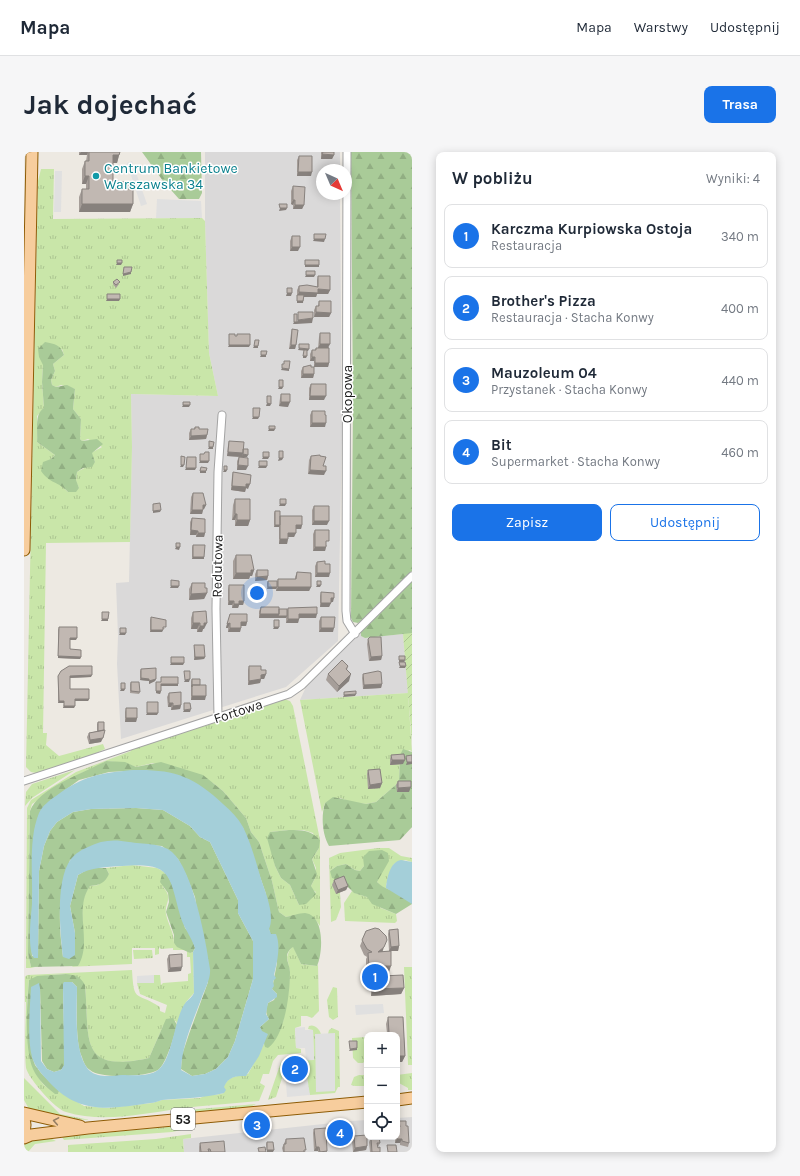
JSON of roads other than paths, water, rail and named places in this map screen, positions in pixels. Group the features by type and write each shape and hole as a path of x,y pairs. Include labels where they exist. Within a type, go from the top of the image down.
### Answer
{"main road":[{"path":"24,550 32,152"},
{"path":"400,1100 412,1098"},
{"name":"53","path":"24,1138 31,1135 88,1128 364,1102"},
{"name":"53","path":"24,1114 88,1128"},
{"path":"24,1118 24,1133"}],"street":[{"name":"Okopowa","path":"347,152 346,611 347,621 354,634"},
{"name":"Redutowa","path":"218,717 216,610 218,472 222,414"},
{"name":"Fortowa","path":"24,781 292,692 302,685 412,576"}],"water":[{"path":"133,770 171,773 192,781 212,794 232,812 241,824 251,846 269,904 271,923 269,929 271,934 276,934 278,954 274,975 276,978 273,981 274,986 272,989 277,994 277,997 268,1003 266,1014 269,1019 260,1027 262,1031 268,1034 259,1056 246,1076 235,1077 228,1081 224,1087 226,1090 224,1093 201,1097 162,1100 153,1103 122,1107 96,1107 84,1105 60,1093 35,1064 30,1049 29,1022 31,987 39,983 41,1061 47,1069 54,1072 61,1070 64,1065 63,984 64,982 72,982 77,987 78,1043 85,1064 90,1071 97,1075 105,1076 150,1074 158,1070 163,1065 167,1057 182,1009 194,993 193,952 195,948 181,919 170,880 159,869 150,866 138,865 99,868 83,872 78,875 70,906 75,933 75,955 69,959 63,957 60,921 61,893 66,868 71,859 77,853 98,843 108,841 152,844 168,849 172,852 186,874 202,924 210,976 183,1051 181,1070 192,1076 205,1074 216,1069 228,1057 235,1041 253,979 253,941 238,913 238,900 210,842 200,837 190,826 163,810 136,808 91,809 73,812 57,822 50,831 44,846 39,871 38,958 34,958 30,940 32,904 32,846 33,835 40,810 46,803 65,789 83,780 101,774"},
{"path":"401,860 412,862 412,904 386,888 388,875 392,867 397,861"}],"place":[{"name":"Centrum Bankietowe Warszawska 34","path":"96,176"},
{"name":"Karczma Kurpiowska Ostoja","path":"375,977"},
{"name":"Brother's Pizza","path":"295,1069"},
{"name":"Mauzoleum 04","path":"257,1125"},
{"name":"Bit","path":"340,1133"}]}
